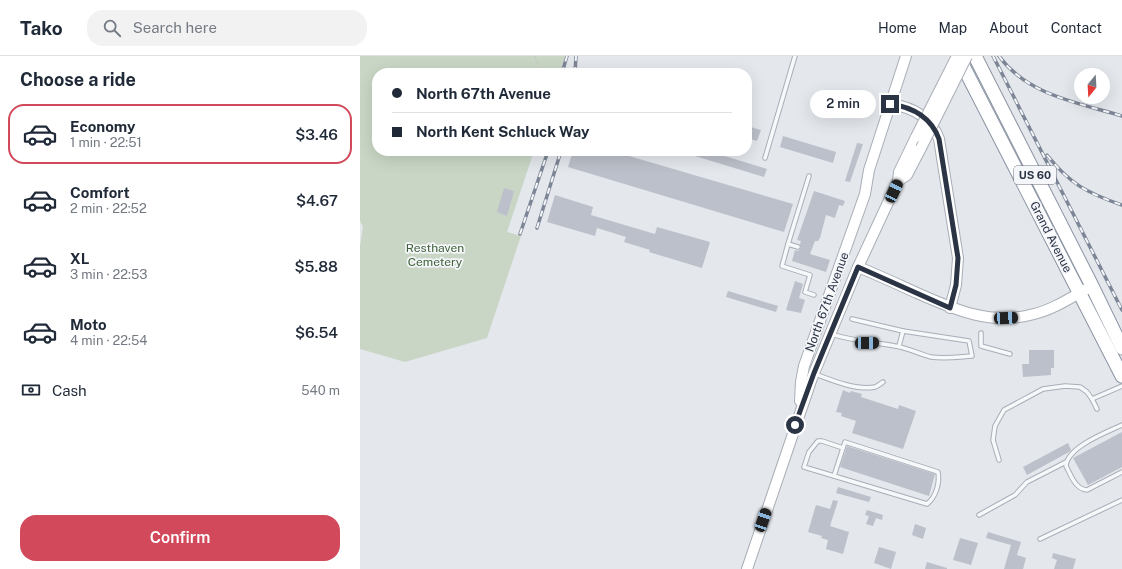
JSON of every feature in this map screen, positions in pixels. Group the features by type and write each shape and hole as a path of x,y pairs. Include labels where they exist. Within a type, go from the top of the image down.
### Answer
{"highway":[{"name":"Grand Avenue","path":"957,56 1122,376"},
{"name":"Grand Avenue","path":"975,56 1122,348"}],"main road":[{"name":"North 67th Avenue","path":"800,412 801,382 804,366 864,194 869,170 906,56"},
{"name":"North 67th Avenue","path":"747,569 800,412 830,333 858,267 898,181 899,172 957,56"},
{"name":"North 67th Avenue","path":"898,181 907,175 967,56"},
{"path":"890,104 908,108 925,118 936,130 939,139 958,258 956,285 950,308"},
{"path":"858,267 950,308 987,317 1020,318 1047,310 1092,286"}],"lane":[{"path":"766,158 795,56"},
{"path":"809,176 782,266 810,275 805,292 814,295"},
{"path":"788,244 798,247"},
{"path":"830,333 867,343 877,342 899,346 930,356 943,358 972,356 969,341 903,331 852,319"},
{"path":"899,346 903,331"},
{"path":"981,333 981,346 1010,354"},
{"path":"814,373 844,384 866,388 877,387 883,382"},
{"path":"999,460 993,440 995,426 1004,410 1043,389 1065,386 1080,386 1087,392 1097,409"},
{"path":"1092,399 1122,386"},
{"path":"978,515 1015,495 1027,482 1066,462 1081,446 1122,425"},
{"path":"834,476 845,442 938,472 939,480 937,488 932,500 927,504 804,467 809,452 818,441 843,448"},
{"path":"1066,462 1066,466 1078,487 1083,490 1087,490 1122,472"},
{"path":"1040,539 1122,500"}],"path":[{"path":"535,56 539,68"}],"green space":[{"name":"Resthaven Cemetery","path":"360,56 565,56 561,68 372,68 372,156 532,156 507,232 521,236 487,338 405,362 360,349 360,246 363,227 360,221"}],"building":[{"path":"752,127 761,130 757,141 752,140"},
{"path":"783,136 836,152 833,163 780,147"},
{"path":"857,143 863,144 850,182 845,181"},
{"path":"571,156 629,156 793,204 784,232 568,167"},
{"path":"695,156 724,156 767,169 764,177"},
{"path":"504,188 514,191 507,216 497,212"},
{"path":"814,191 845,201 843,206 839,205 835,218 826,215 820,238 818,241 815,241 810,254 830,260 826,272 792,261 795,250 798,251 801,248 801,241 797,240"},
{"path":"555,195 593,207 591,215 655,234 657,227 710,242 702,268 649,252 650,250 624,242 626,237 597,228 595,236 547,222"},
{"path":"795,281 803,284 799,298 805,300 801,313 786,310"},
{"path":"728,291 778,306 776,312 726,297"},
{"path":"1029,350 1054,350 1054,368 1051,368 1051,375 1023,377 1022,364 1029,364"},
{"path":"843,390 850,393 851,391 862,394 861,397 898,409 899,405 916,411 903,449 852,433 856,421 841,416 842,413 836,412"},
{"path":"1122,432 1122,467 1088,485 1073,458"},
{"path":"1068,443 1071,450 1069,452 1027,475 1023,467"},
{"path":"847,446 935,474 929,496 840,467"},
{"path":"838,487 871,497 869,502 836,493"},
{"path":"833,500 838,501 830,526 849,532 843,554 826,549 828,540 821,538 822,536 808,532 816,505 830,509"},
{"path":"867,510 883,515 882,520 876,518 873,526 866,524 869,516 865,515"},
{"path":"915,524 926,528 923,539 912,535"},
{"path":"988,532 1021,542 1017,555 1026,558 1023,569 1004,569 1011,545 986,538"},
{"path":"960,538 978,543 971,565 953,560"},
{"path":"879,547 896,552 891,569 874,563"},
{"path":"1053,553 1076,559 1073,569 1054,569 1057,560 1052,558"},
{"path":"927,562 947,568 947,569 925,569"}],"railway":[{"path":"563,68 567,56"},
{"path":"575,68 576,56"},
{"path":"993,56 1122,310"},
{"path":"999,56 1024,80 1039,89 1072,102 1122,116"},
{"path":"1047,155 1055,165 1080,186 1089,192 1122,205"},
{"path":"520,234 546,156"},
{"path":"537,228 559,156"}],"route":[{"path":"795,425 814,373 858,267 950,308 956,285 958,258 939,139 936,130 925,118 908,108 890,104"}]}
